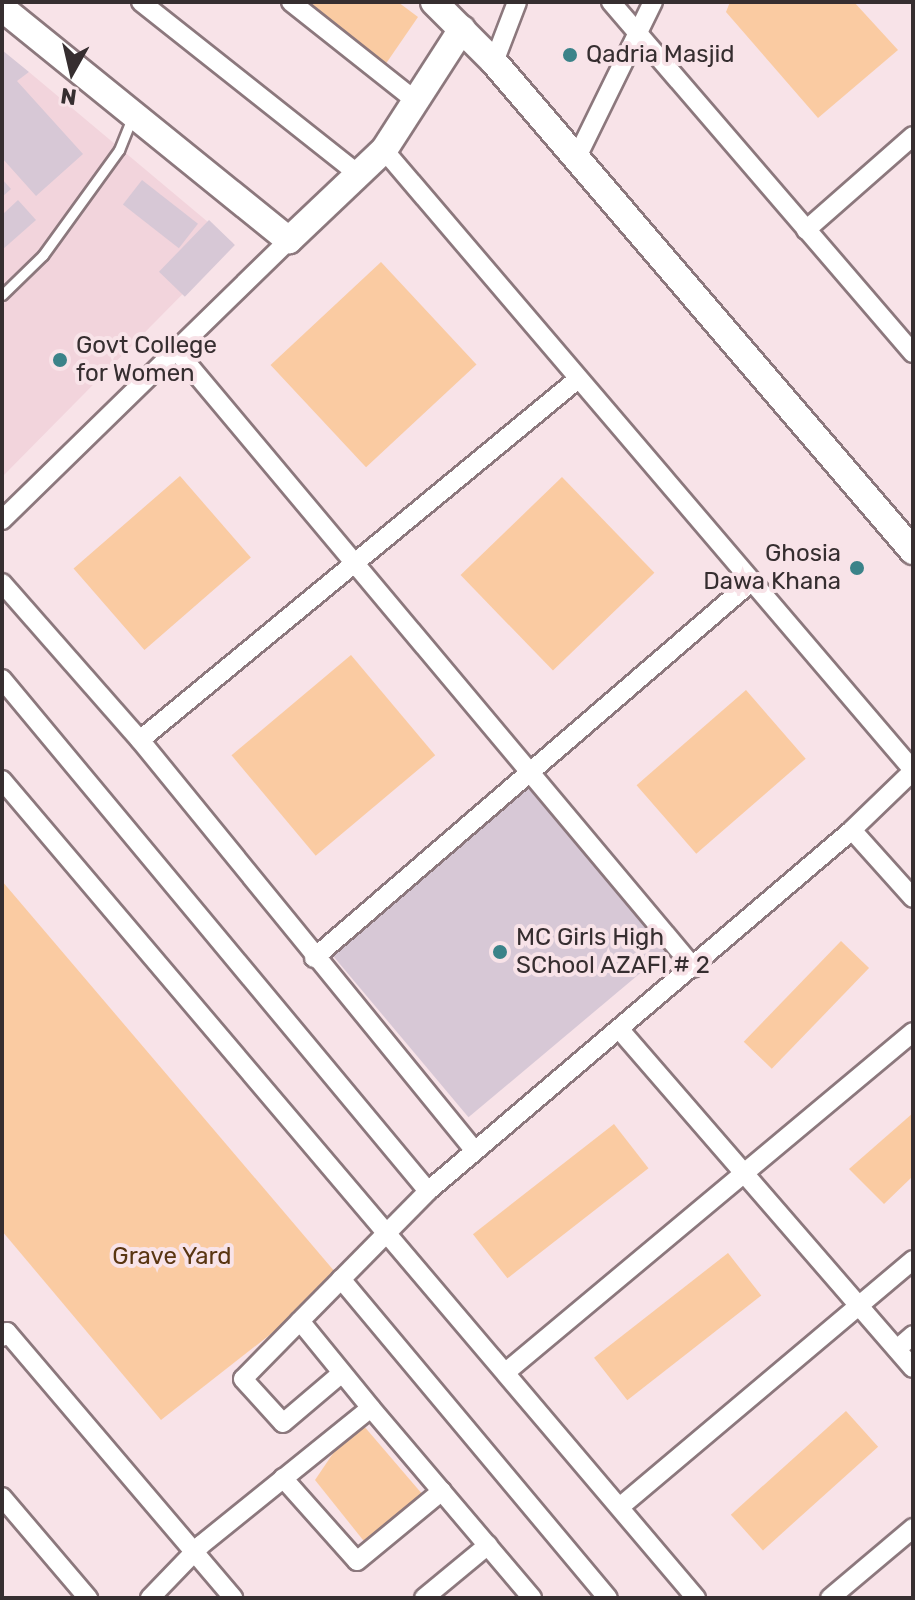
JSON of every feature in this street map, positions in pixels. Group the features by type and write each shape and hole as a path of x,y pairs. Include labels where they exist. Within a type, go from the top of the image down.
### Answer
{"street":[{"path":"141,2 358,174"},
{"path":"291,2 416,101"},
{"path":"434,2 494,62 577,157 913,551"},
{"path":"494,62 517,2"},
{"path":"611,2 641,33 913,353"},
{"path":"577,157 641,33 653,2"},
{"path":"2,8 289,240"},
{"path":"2,520 384,150 462,29"},
{"path":"806,230 913,136"},
{"path":"342,1373 283,1423 243,1379 428,1191 694,968 852,830 913,771 384,150"},
{"path":"176,350 694,968"},
{"path":"140,740 578,379"},
{"path":"314,958 527,769 751,582"},
{"path":"2,583 140,740 314,958 475,1151"},
{"path":"2,679 428,1191"},
{"path":"2,780 696,1598"},
{"path":"852,830 913,898"},
{"path":"620,1030 913,1368"},
{"path":"506,1372 913,1032"},
{"path":"621,1506 913,1260"},
{"path":"341,1279 608,1598"},
{"path":"300,1321 529,1597"},
{"path":"2,1337 7,1332 233,1598"},
{"path":"897,1349 913,1335"},
{"path":"150,1598 195,1553 371,1408"},
{"path":"283,1478 357,1561 442,1491"},
{"path":"2,1497 88,1598"},
{"path":"830,1598 913,1528"},
{"path":"424,1598 488,1545"}],"lane":[{"path":"2,295 43,255 119,150 133,114"}],"shaded area":[{"name":"Govt College for Women","path":"29,72 233,243 2,477 2,91"}],"green space":[{"path":"306,2 398,2 418,17 385,65"},
{"path":"730,2 854,2 898,50 818,118 726,12"},
{"path":"381,262 476,364 366,467 271,365"},
{"path":"180,476 251,558 144,650 74,569"},
{"path":"562,477 654,573 553,671 461,575"},
{"path":"351,655 435,755 316,856 231,755"},
{"path":"746,690 806,759 696,854 637,785"},
{"name":"Grave Yard","path":"2,881 341,1279 161,1420 2,1231"},
{"path":"841,941 869,968 772,1069 744,1042"},
{"path":"913,1113 913,1176 884,1204 849,1169"},
{"path":"614,1124 648,1168 507,1278 473,1234"},
{"path":"728,1253 761,1296 627,1400 594,1358"},
{"path":"846,1411 878,1447 763,1550 731,1515"},
{"path":"357,1418 429,1502 371,1550 315,1480"}],"building":[{"path":"2,50 29,72 17,81 83,154 36,196 2,158"},
{"path":"2,179 11,189 2,197"},
{"path":"142,180 198,224 179,248 123,204"},
{"path":"18,200 36,220 2,250 2,215"},
{"path":"209,220 235,245 185,297 159,272"},
{"name":"MC Girls High SChool AZAFI # 2","path":"527,781 668,950 468,1117 327,949"}],"place":[{"name":"Qadria Masjid","path":"570,55"},
{"name":"Govt College for Women","path":"60,360"},
{"name":"Ghosia Dawa Khana","path":"857,568"},
{"name":"MC Girls High SChool AZAFI # 2","path":"500,952"}]}
